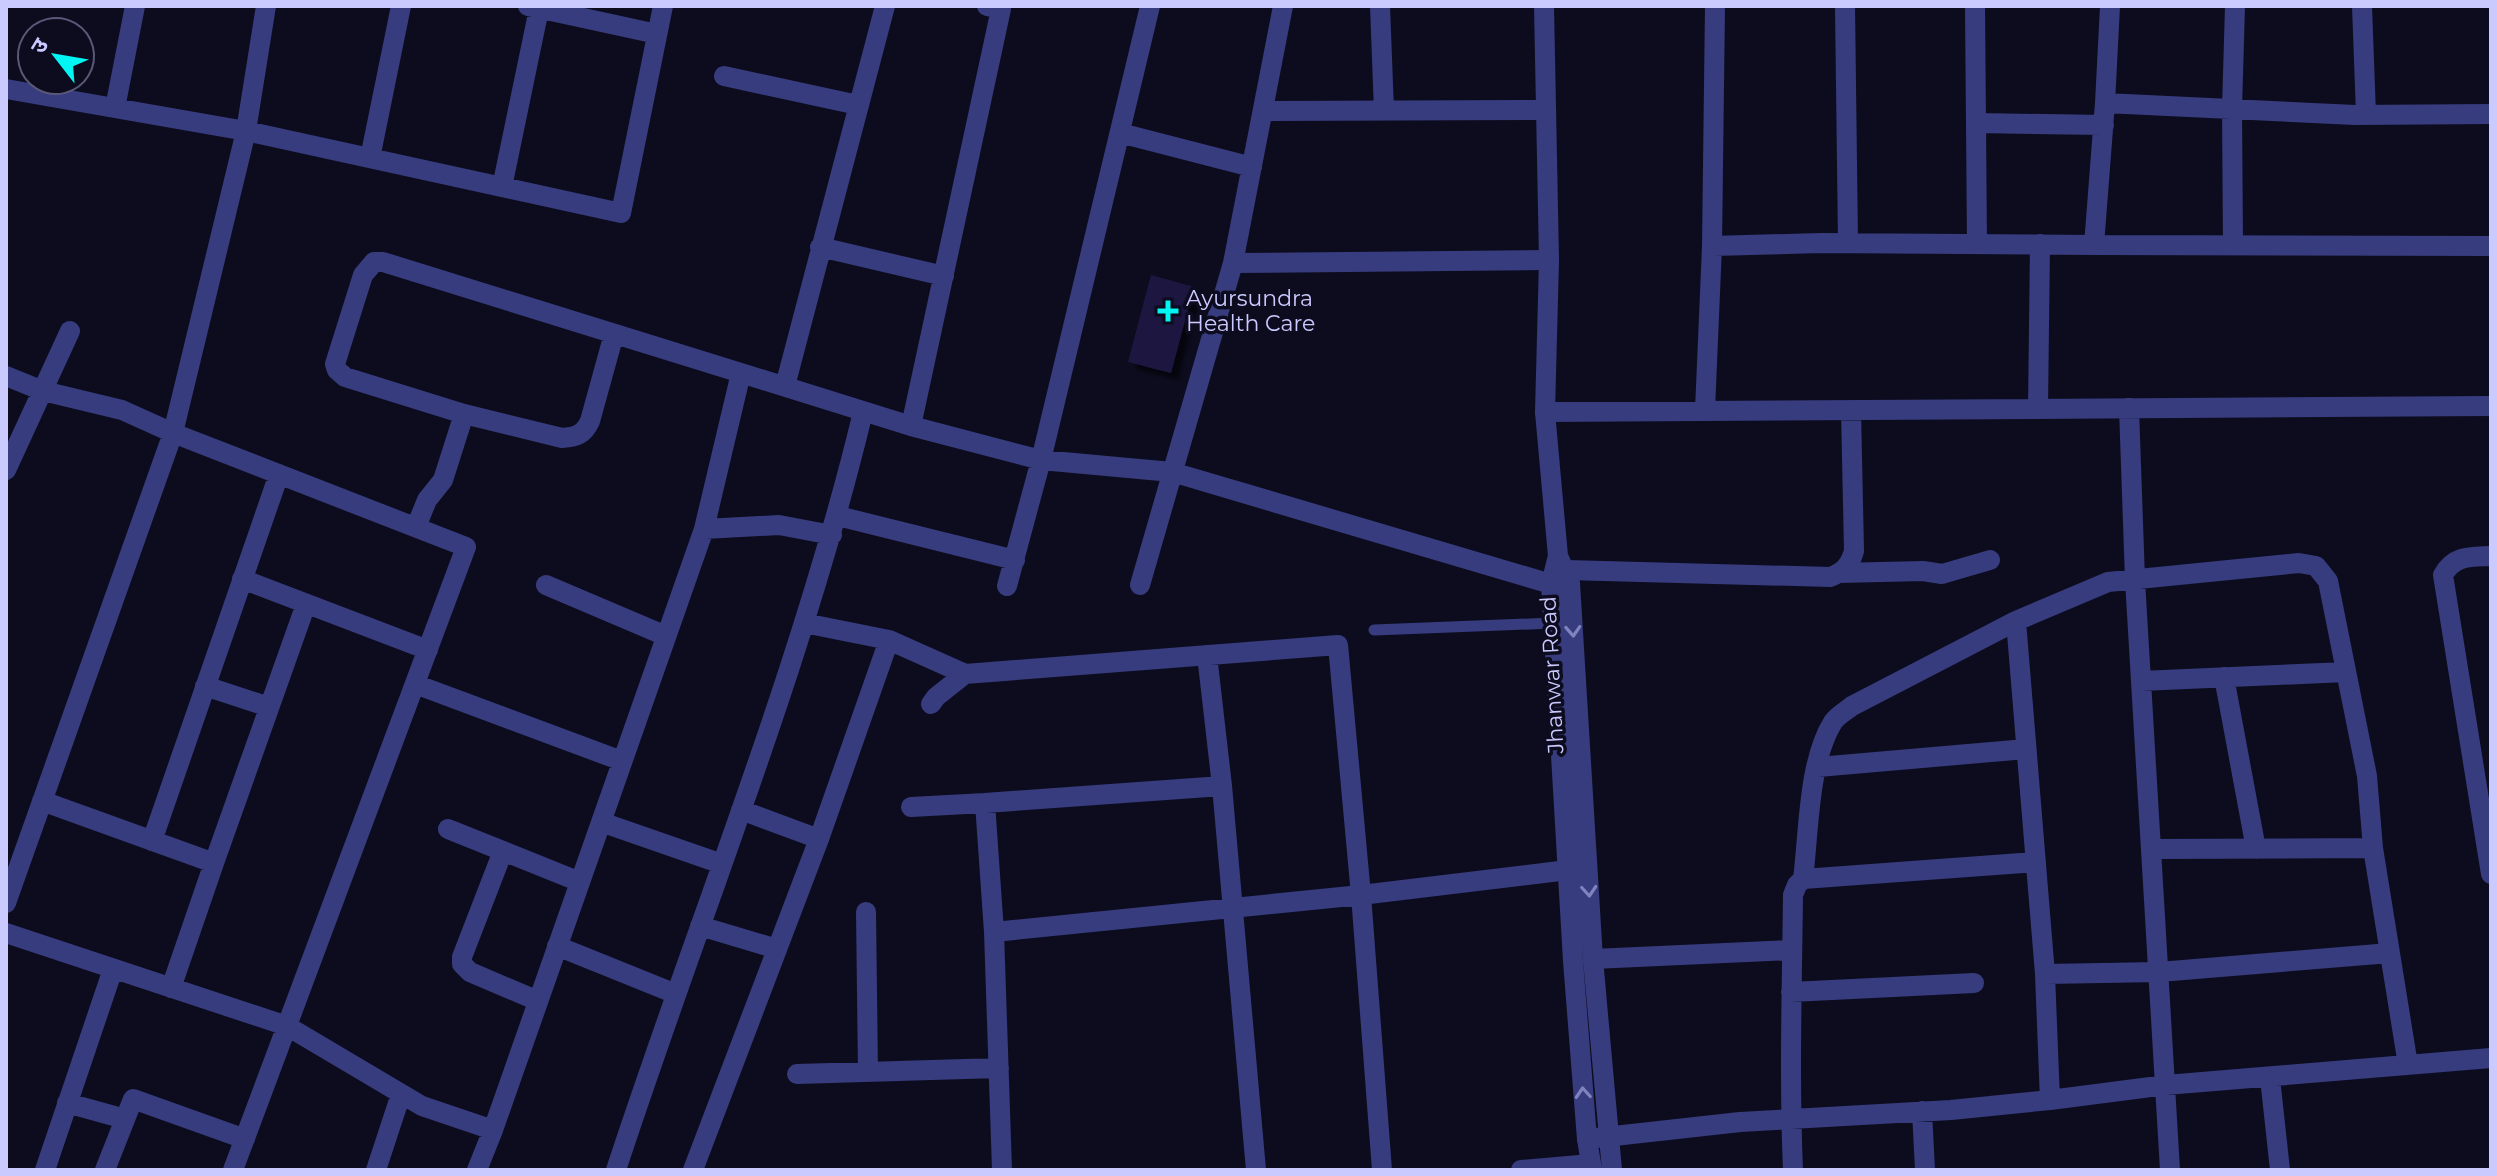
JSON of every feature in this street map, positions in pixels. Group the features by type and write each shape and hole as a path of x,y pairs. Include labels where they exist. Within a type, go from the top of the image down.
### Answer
{"street":[{"path":"115,108 135,6"},
{"path":"6,903 173,433 246,131 266,6"},
{"path":"370,158 401,6"},
{"path":"6,89 246,131 621,213 663,6"},
{"path":"785,386 885,6"},
{"path":"1007,586 1041,460 1150,6"},
{"path":"1140,585 1233,263 1283,6"},
{"path":"1380,6 1384,111"},
{"path":"1544,6 1549,260 1545,412 1558,570"},
{"path":"1705,410 1712,246 1715,6"},
{"path":"1845,6 1848,243"},
{"path":"1975,6 1977,244"},
{"path":"2094,245 2110,6"},
{"path":"2233,245 2235,6"},
{"path":"2362,6 2366,115"},
{"path":"502,187 533,7 657,34"},
{"path":"911,426 997,7"},
{"path":"724,76 858,105"},
{"path":"2105,103 2366,115 2491,114"},
{"path":"1263,111 1546,110"},
{"path":"1976,123 2104,125"},
{"path":"1120,133 1252,167"},
{"path":"1712,246 1848,243 2491,246"},
{"path":"2038,409 2040,244"},
{"path":"820,247 944,276"},
{"path":"1233,263 1549,260"},
{"path":"614,334 590,421 585,431 574,437 562,438 464,414 345,377 335,364 363,275 374,262 383,262 911,426 1041,460 1172,472 1558,570 1830,577 1839,573 1846,568 1854,551 1851,410"},
{"path":"6,470 70,331"},
{"path":"477,1170 704,529 741,373"},
{"path":"6,376 43,391 122,410 173,433 466,547 233,1170"},
{"path":"1545,412 2491,406"},
{"path":"2129,408 2135,580 2170,1170"},
{"path":"616,1170 776,714 835,525 863,412"},
{"path":"416,527 427,500 443,480 464,414"},
{"path":"152,841 279,474"},
{"path":"704,529 835,525 1015,560"},
{"path":"2491,556 2459,558 2449,564 2443,575 2486,818 2491,874"},
{"path":"1839,573 1923,571 1942,574 1990,560"},
{"path":"1793,1170 1793,895 1803,879 1818,767 1826,736 1835,719 2016,621 2108,582 2299,563 2316,566 2328,581 2367,776 2373,848 2408,1065"},
{"name":"Jhanwar Road","path":"1558,570 1553,623 1591,1167"},
{"name":"Jhanwar Road","path":"1558,570 1570,583 1593,959 1612,1170"},
{"path":"242,579 428,650"},
{"path":"546,585 666,636"},
{"path":"171,988 306,604"},
{"path":"2016,621 2045,974 2050,1100"},
{"path":"804,623 889,640 965,674 1338,645 1382,1170"},
{"path":"693,1170 819,839 889,640"},
{"path":"1207,655 1222,786 1256,1170"},
{"path":"2141,681 2346,672"},
{"path":"931,704 965,674"},
{"path":"2224,677 2256,849"},
{"path":"415,684 622,761"},
{"path":"205,686 269,707"},
{"path":"1818,767 2026,749"},
{"path":"911,807 1222,786"},
{"path":"42,801 214,863"},
{"path":"985,803 994,932 1002,1170"},
{"path":"741,810 819,839"},
{"path":"601,822 722,864"},
{"path":"448,829 580,882"},
{"path":"2152,849 2373,848"},
{"path":"503,851 462,964 470,972 538,1001"},
{"path":"1803,879 2036,862"},
{"path":"994,932 1361,895 1568,870"},
{"path":"866,912 868,1072"},
{"path":"700,926 777,949"},
{"path":"6,933 287,1026 422,1106 493,1130"},
{"path":"557,946 676,994"},
{"path":"1593,959 1792,950"},
{"path":"2045,974 2159,972 2390,953"},
{"path":"45,1170 113,969"},
{"path":"1791,992 1974,983"},
{"path":"1587,1139 1791,1118 1922,1111 2050,1100 2166,1085 2491,1058"},
{"path":"797,1074 999,1068"},
{"path":"2270,1078 2280,1170"},
{"path":"376,1170 401,1094"},
{"path":"105,1170 133,1099 245,1139"},
{"path":"67,1103 125,1119"},
{"path":"1922,1111 1925,1170"},
{"path":"1521,1170 1591,1167"}],"lane":[{"path":"1374,630 1553,623"}],"building":[{"path":"1151,275 1194,287 1171,373 1128,362"}],"place":[{"name":"Ayursundra Health Care","path":"1168,311"}]}
